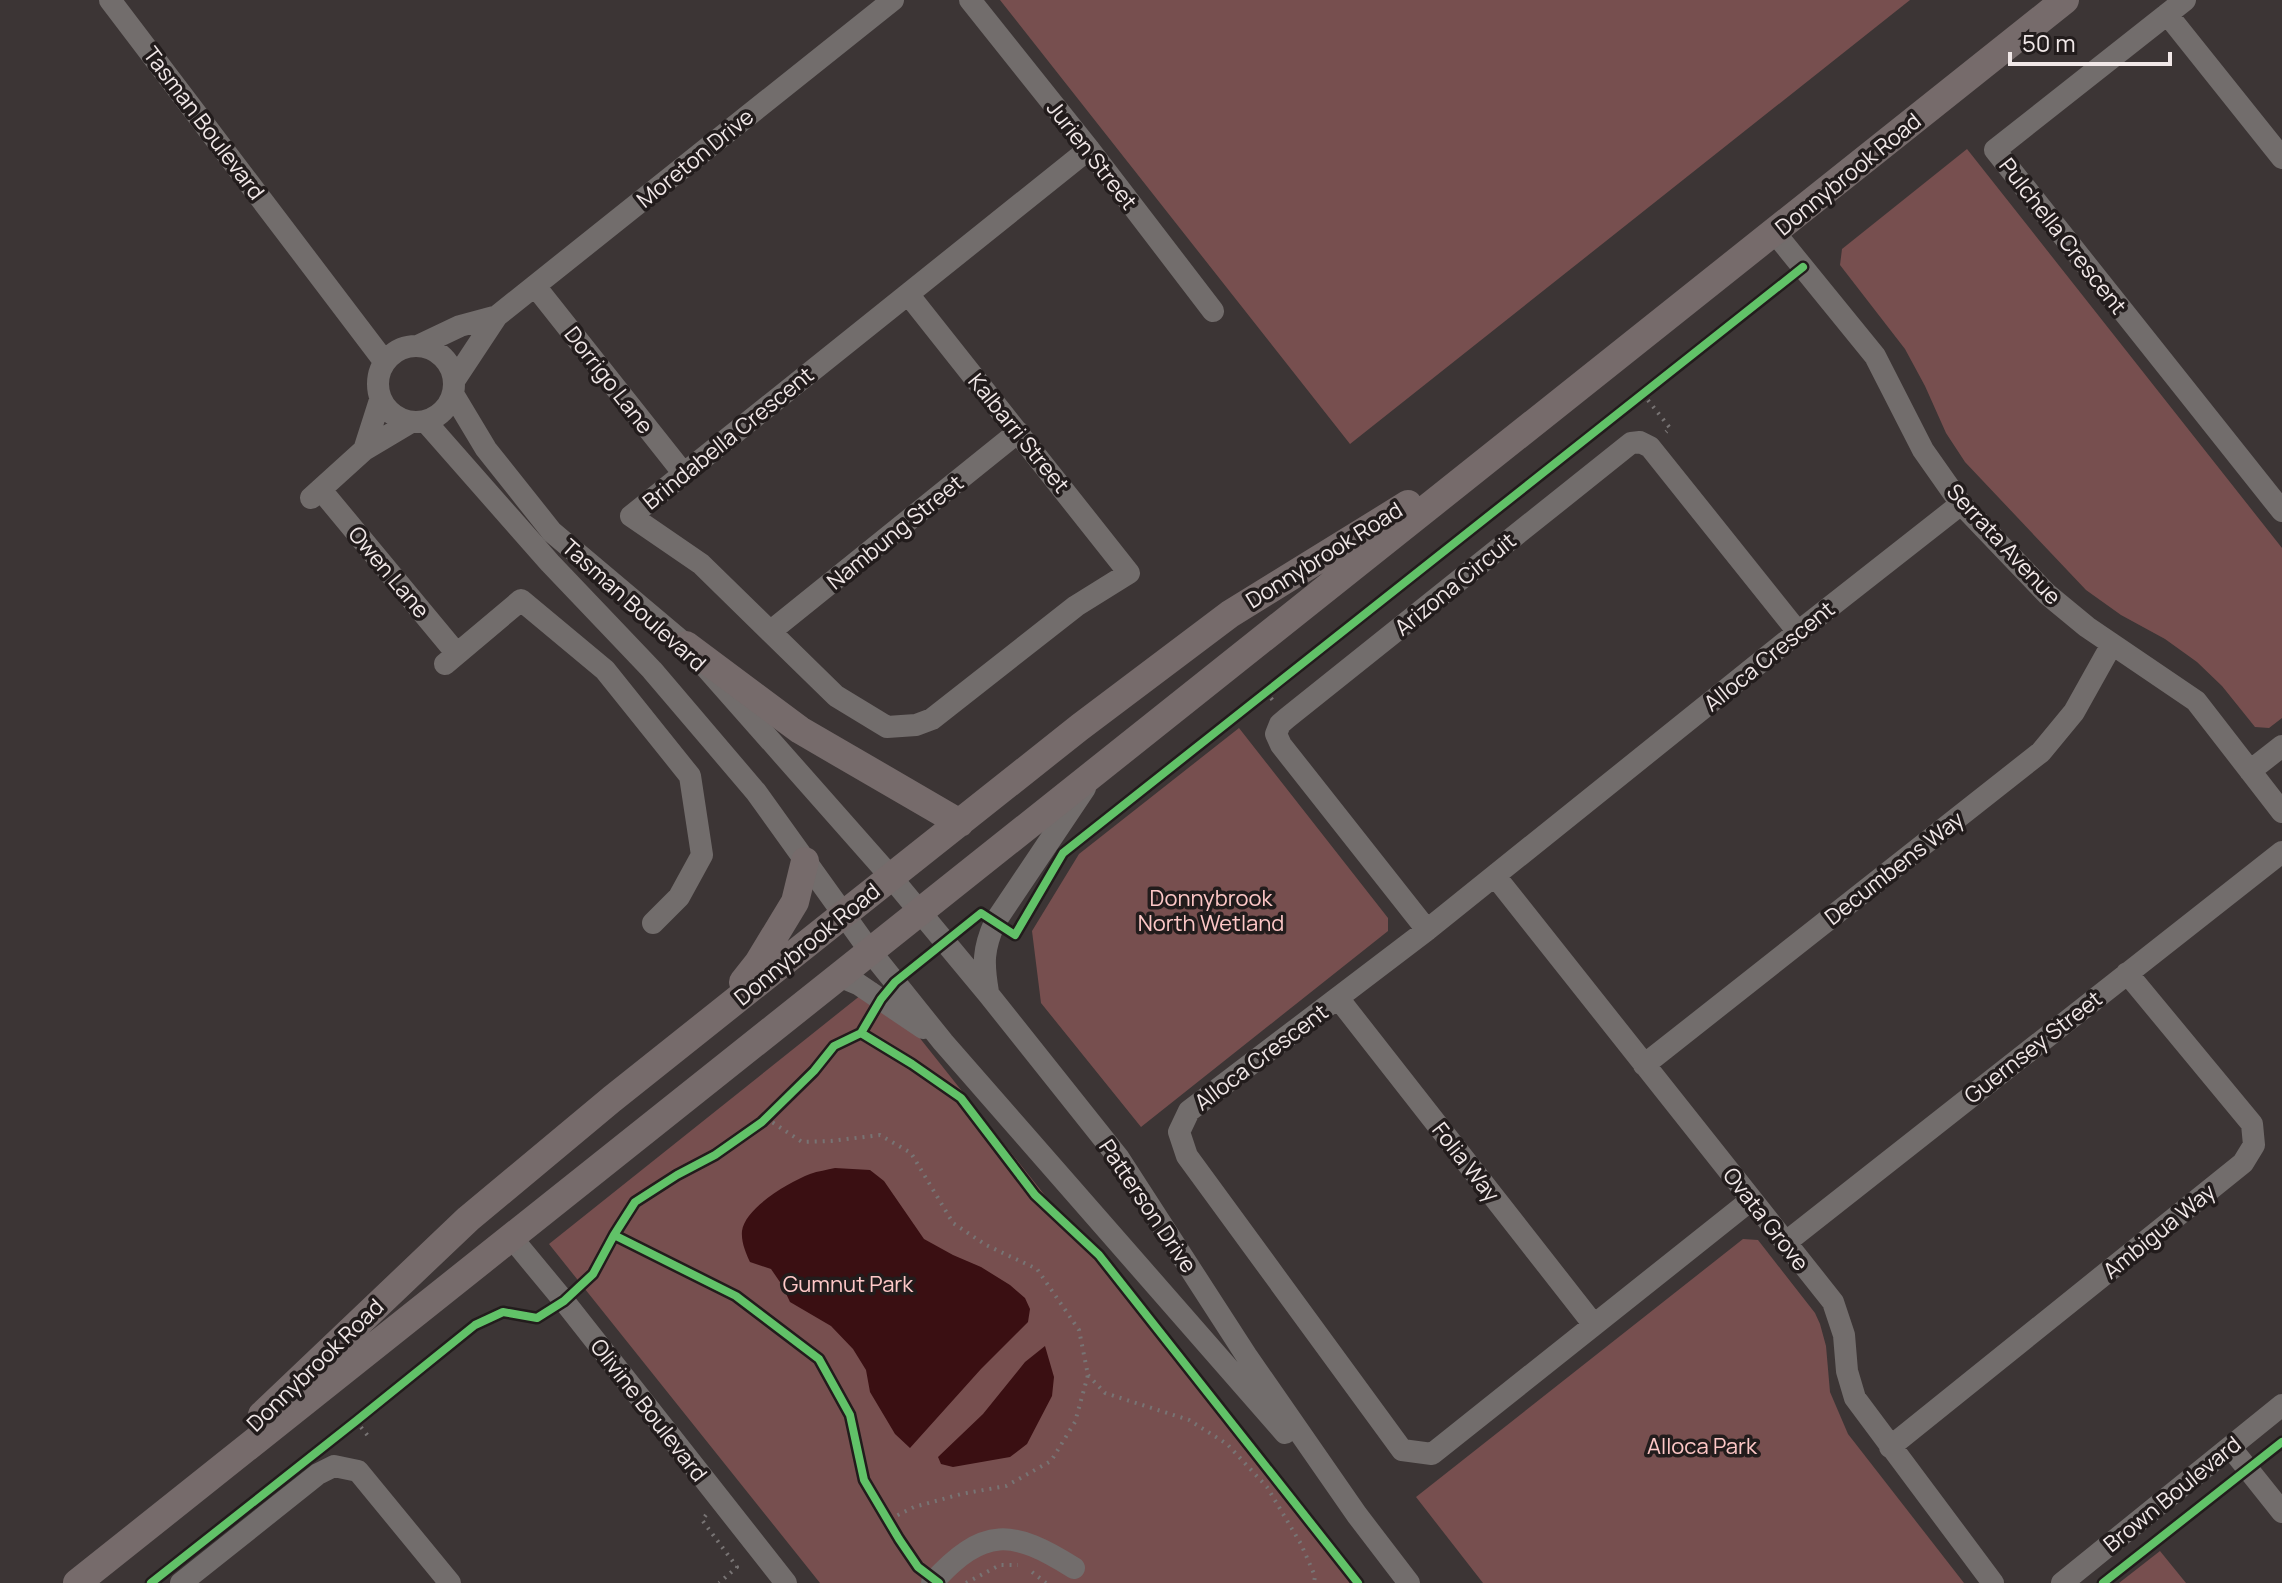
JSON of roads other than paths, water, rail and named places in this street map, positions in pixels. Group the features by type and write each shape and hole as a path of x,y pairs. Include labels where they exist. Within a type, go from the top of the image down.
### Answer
{"main road":[{"name":"Donnybrook Road","path":"77,1583 2065,0"},
{"name":"Donnybrook Road","path":"152,1523 468,1219 612,1099 843,915 1080,727 1230,614 1517,436"},
{"path":"686,645 800,730 960,823"},
{"path":"718,1015 758,963 795,902 805,861"}],"street":[{"name":"Tasman Boulevard","path":"110,0 384,361"},
{"name":"Moreton Drive","path":"453,388 497,316 893,0"},
{"name":"Jurien Street","path":"970,0 1213,311"},
{"path":"2176,7 2282,158"},
{"name":"Pulchella Crescent","path":"2176,7 1995,150 2282,511"},
{"name":"Brindabella Crescent","path":"1089,149 631,516 701,564 836,696 887,727 916,725 932,719 1076,606 1129,573"},
{"name":"Serrata Avenue","path":"1775,233 1875,356 1923,450 1961,504 2047,594 2087,627 2196,701 2282,812"},
{"name":"Dorrigo Lane","path":"535,286 684,474"},
{"name":"Kalbarri Street","path":"908,294 1129,573"},
{"name":"Moreton Drive","path":"420,345 460,326 497,316"},
{"path":"364,450 441,413 447,407 453,388 451,368 433,349 420,345 394,352 384,361 378,373 377,387 380,400 398,419 418,422"},
{"name":"Tasman Boulevard","path":"453,388 486,449 552,532 686,645 920,912"},
{"path":"364,450 380,400"},
{"name":"Tasman Boulevard","path":"418,422 652,670 756,792 870,951"},
{"name":"Nambung Street","path":"771,631 1018,432"},
{"name":"Arizona Circuit","path":"1427,930 1281,745 1276,734 1280,724 1631,443 1640,442 1650,447 1798,632"},
{"name":"Owen Lane","path":"364,450 316,494 451,659 521,600 605,670 690,776 702,855 679,897 653,923"},
{"name":"Alloca Crescent","path":"1751,1200 1432,1454 1402,1450 1187,1156 1179,1132 1189,1111 1427,930 1961,504"},
{"name":"Decumbens Way","path":"1644,1065 2041,752 2074,712 2112,644"},
{"path":"2250,771 2282,746"},
{"path":"989,995 984,966 986,944 995,922 1097,770"},
{"name":"Guernsey Street","path":"1785,1243 2282,852"},
{"name":"Ovata Grove","path":"1495,876 1833,1302 1844,1335 1847,1371 1855,1398 1993,1583"},
{"name":"Patterson Drive","path":"920,912 1118,1157 1246,1355 1357,1515 1409,1583"},
{"name":"Patterson Drive","path":"870,951 943,1042 1357,1515"},
{"name":"Ambigua Way","path":"1890,1447 2243,1163 2254,1145 2252,1124 2127,973"},
{"path":"839,976 858,984 943,1042"},
{"name":"Folia Way","path":"1338,998 1594,1325"},
{"name":"Olivine Boulevard","path":"511,1237 786,1583"},
{"name":"Brown Boulevard","path":"2062,1583 2282,1405"},
{"path":"2231,1448 2282,1512"},
{"path":"181,1583 318,1474 334,1466 358,1471 450,1583"},
{"path":"932,1583 971,1547 1000,1538 1023,1541 1053,1554 1074,1568"}],"park label":[{"name":"Donnybrook North Wetland","path":"1211,910"},
{"name":"Gumnut Park","path":"848,1284"},
{"name":"Alloca Park","path":"1702,1446"}]}
